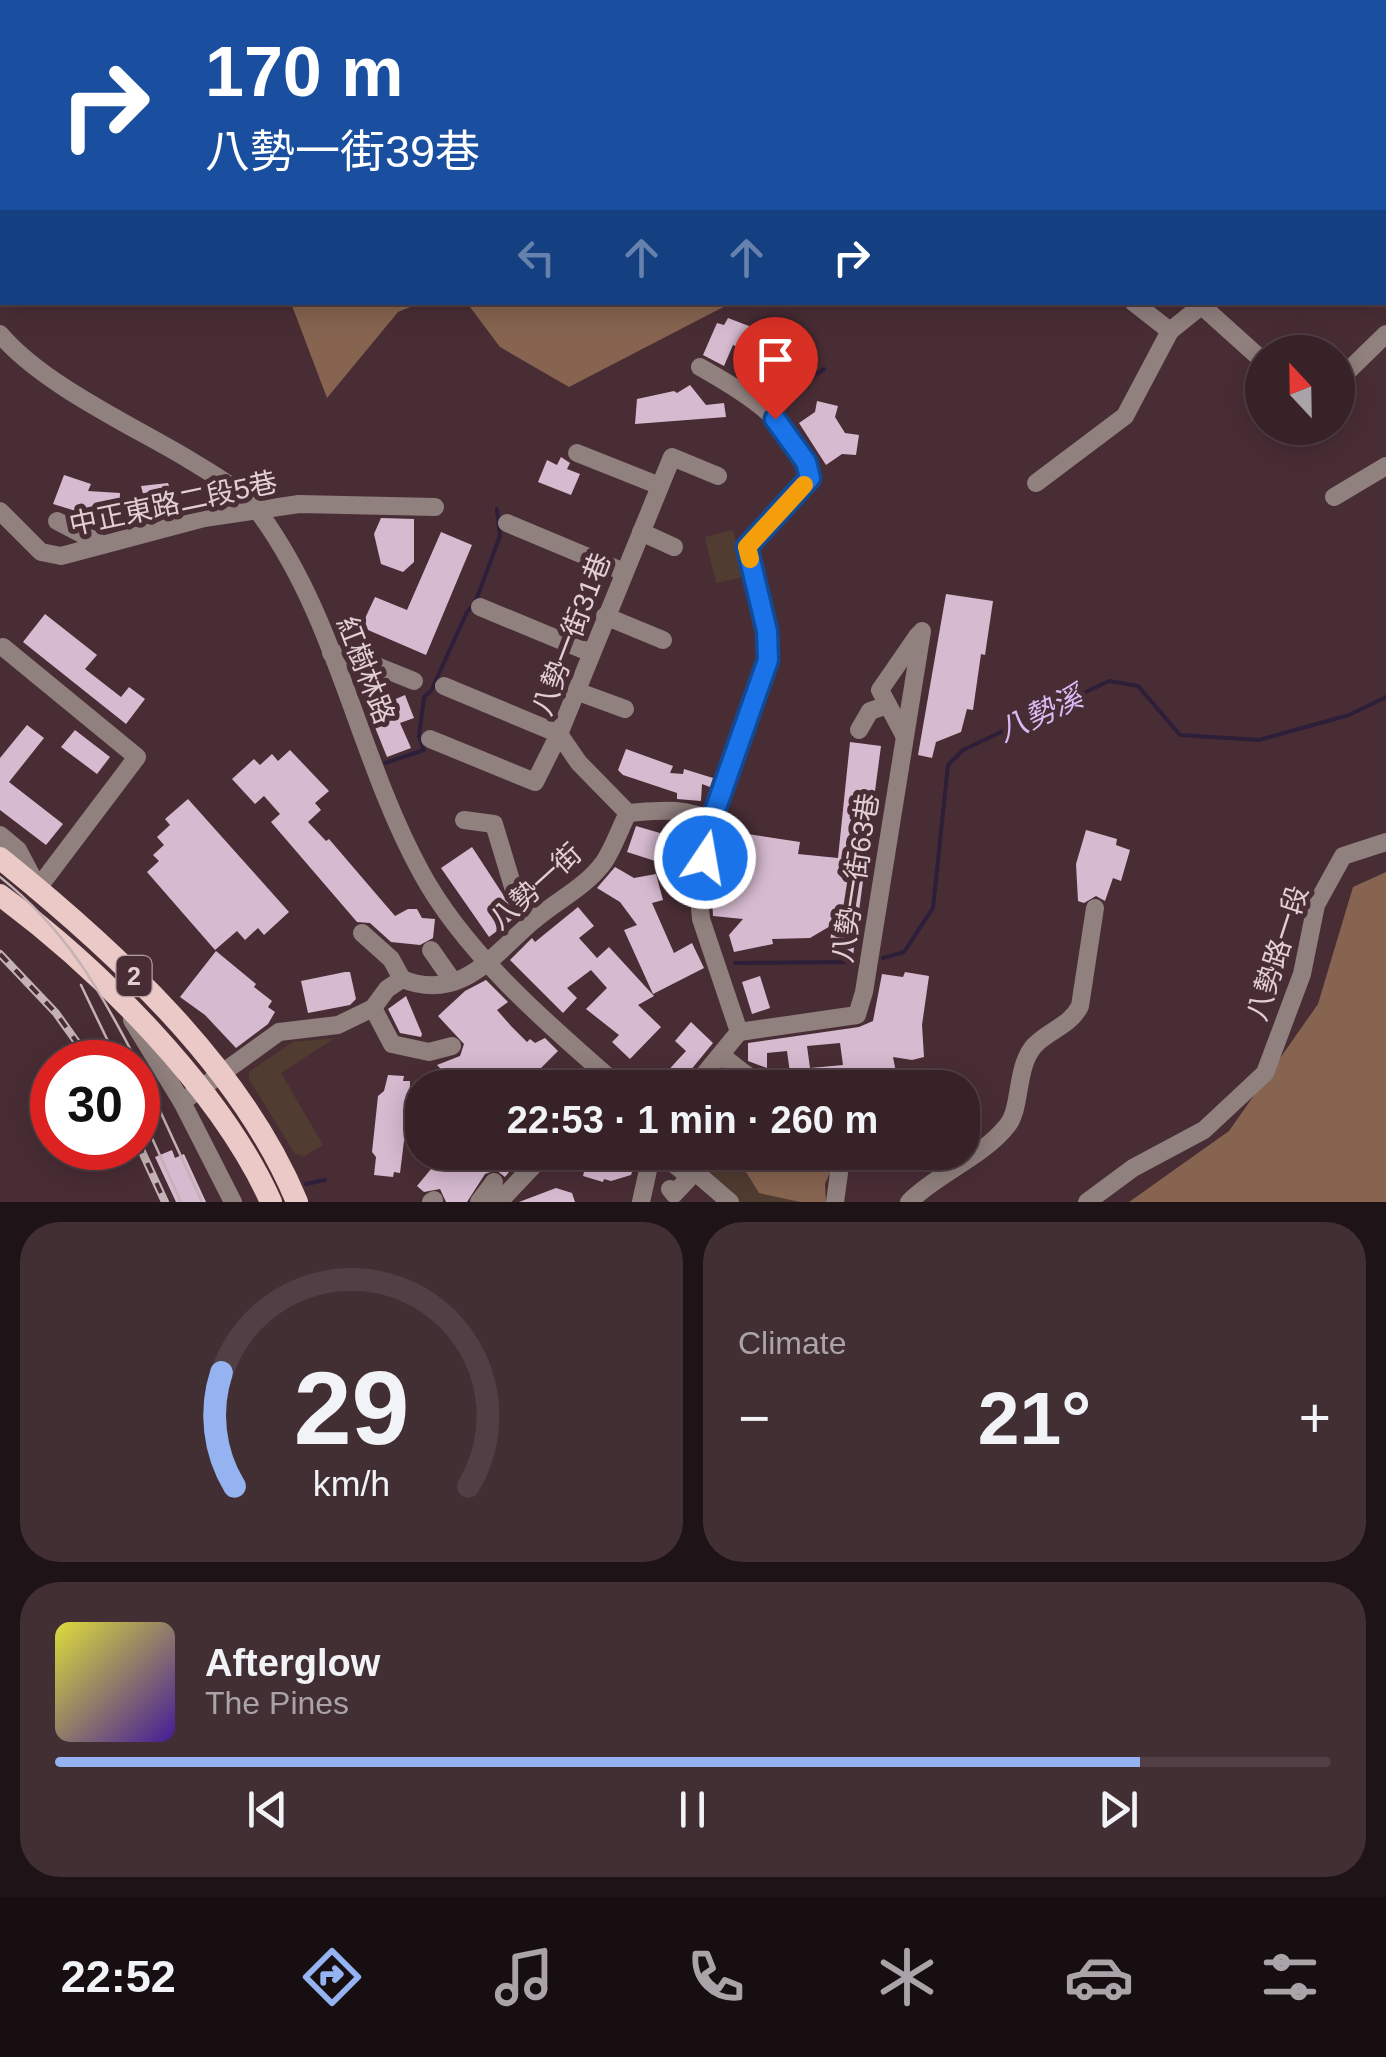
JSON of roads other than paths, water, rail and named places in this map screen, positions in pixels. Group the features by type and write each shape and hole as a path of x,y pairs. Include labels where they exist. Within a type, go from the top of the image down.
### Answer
{"main road":[{"name":"2","path":"0,858 134,976 222,1072 261,1130 297,1202"},
{"name":"2","path":"4,898 121,1003 202,1086 241,1144 272,1202"}],"street":[{"path":"1137,305 1170,331"},
{"path":"1036,483 1126,416 1170,331 1202,305"},
{"path":"1204,305 1245,344"},
{"name":"紅樹林路","path":"0,334 35,367 219,478 258,511 304,584 420,872 458,930 602,1070"},
{"path":"1355,364 1386,334"},
{"path":"700,366 749,395 775,419 806,462 810,478 747,547 767,631 768,660 711,822 699,896 701,919 739,1032 708,1070"},
{"path":"577,453 660,486"},
{"name":"八勢一街31巷","path":"628,813 579,763 559,734 672,457 718,476"},
{"path":"1334,497 1386,466"},
{"name":"中正東路二段5巷","path":"0,511 41,552 61,556 204,518 299,504 435,507"},
{"path":"57,520 103,545"},
{"path":"507,523 624,572"},
{"path":"641,532 674,547"},
{"path":"480,607 590,653"},
{"path":"605,616 663,640"},
{"name":"八勢一街63巷","path":"739,1032 857,1015 864,992 922,631 910,642 880,690 888,705"},
{"path":"0,835 18,850 38,888 137,757 3,647"},
{"path":"331,653 352,656 414,682"},
{"path":"430,739 535,782 559,734 444,686"},
{"path":"576,691 626,709"},
{"path":"860,730 870,711 888,705 905,736"},
{"path":"628,813 666,810 700,815 711,822"},
{"name":"八勢一街","path":"402,980 422,988 478,972 491,963 534,920 578,890 605,861 628,813"},
{"path":"464,820 494,824 512,887 534,920"},
{"name":"八勢路一段","path":"1087,1202 1133,1168 1204,1130 1264,1073 1302,974 1316,905 1343,856 1386,842"},
{"path":"909,1202 926,1184 954,1168 1010,1125 1021,1073 1034,1047 1074,1018 1080,1006 1095,908"},
{"path":"182,1102 280,1032 338,1024 373,1008 387,989 402,980 390,959 362,932"},
{"path":"431,950 452,980"},
{"path":"121,1003 182,1102 233,1202"},
{"path":"373,1008 392,1044 429,1052 452,1046"},
{"path":"721,1055 740,1070"},
{"path":"499,1202 530,1170"},
{"path":"658,1170 659,1179 674,1194 690,1177 680,1170"},
{"path":"693,1170 730,1202"},
{"path":"835,1202 839,1170"},
{"path":"640,1202 659,1179"},
{"path":"479,1202 494,1182"}],"waterway":[{"path":"777,401 824,369"},
{"path":"385,763 424,750 419,736 424,697 431,691 467,612 475,603 500,536 497,509"},
{"name":"八勢溪","path":"883,958 904,952 933,908 948,765 963,750 1109,681 1138,686 1180,735 1259,740 1349,715 1386,697"},
{"name":"八勢溪","path":"735,963 863,962"},
{"name":"八勢溪","path":"306,1184 325,1180"}],"tram line":[{"path":"0,877 62,939 125,1040"},
{"path":"81,985 107,1040"},
{"path":"160,1111 202,1202"},
{"path":"160,1156 181,1202"}],"railway":[{"path":"0,954 56,1013 75,1040"},
{"path":"150,1170 165,1202"}]}
